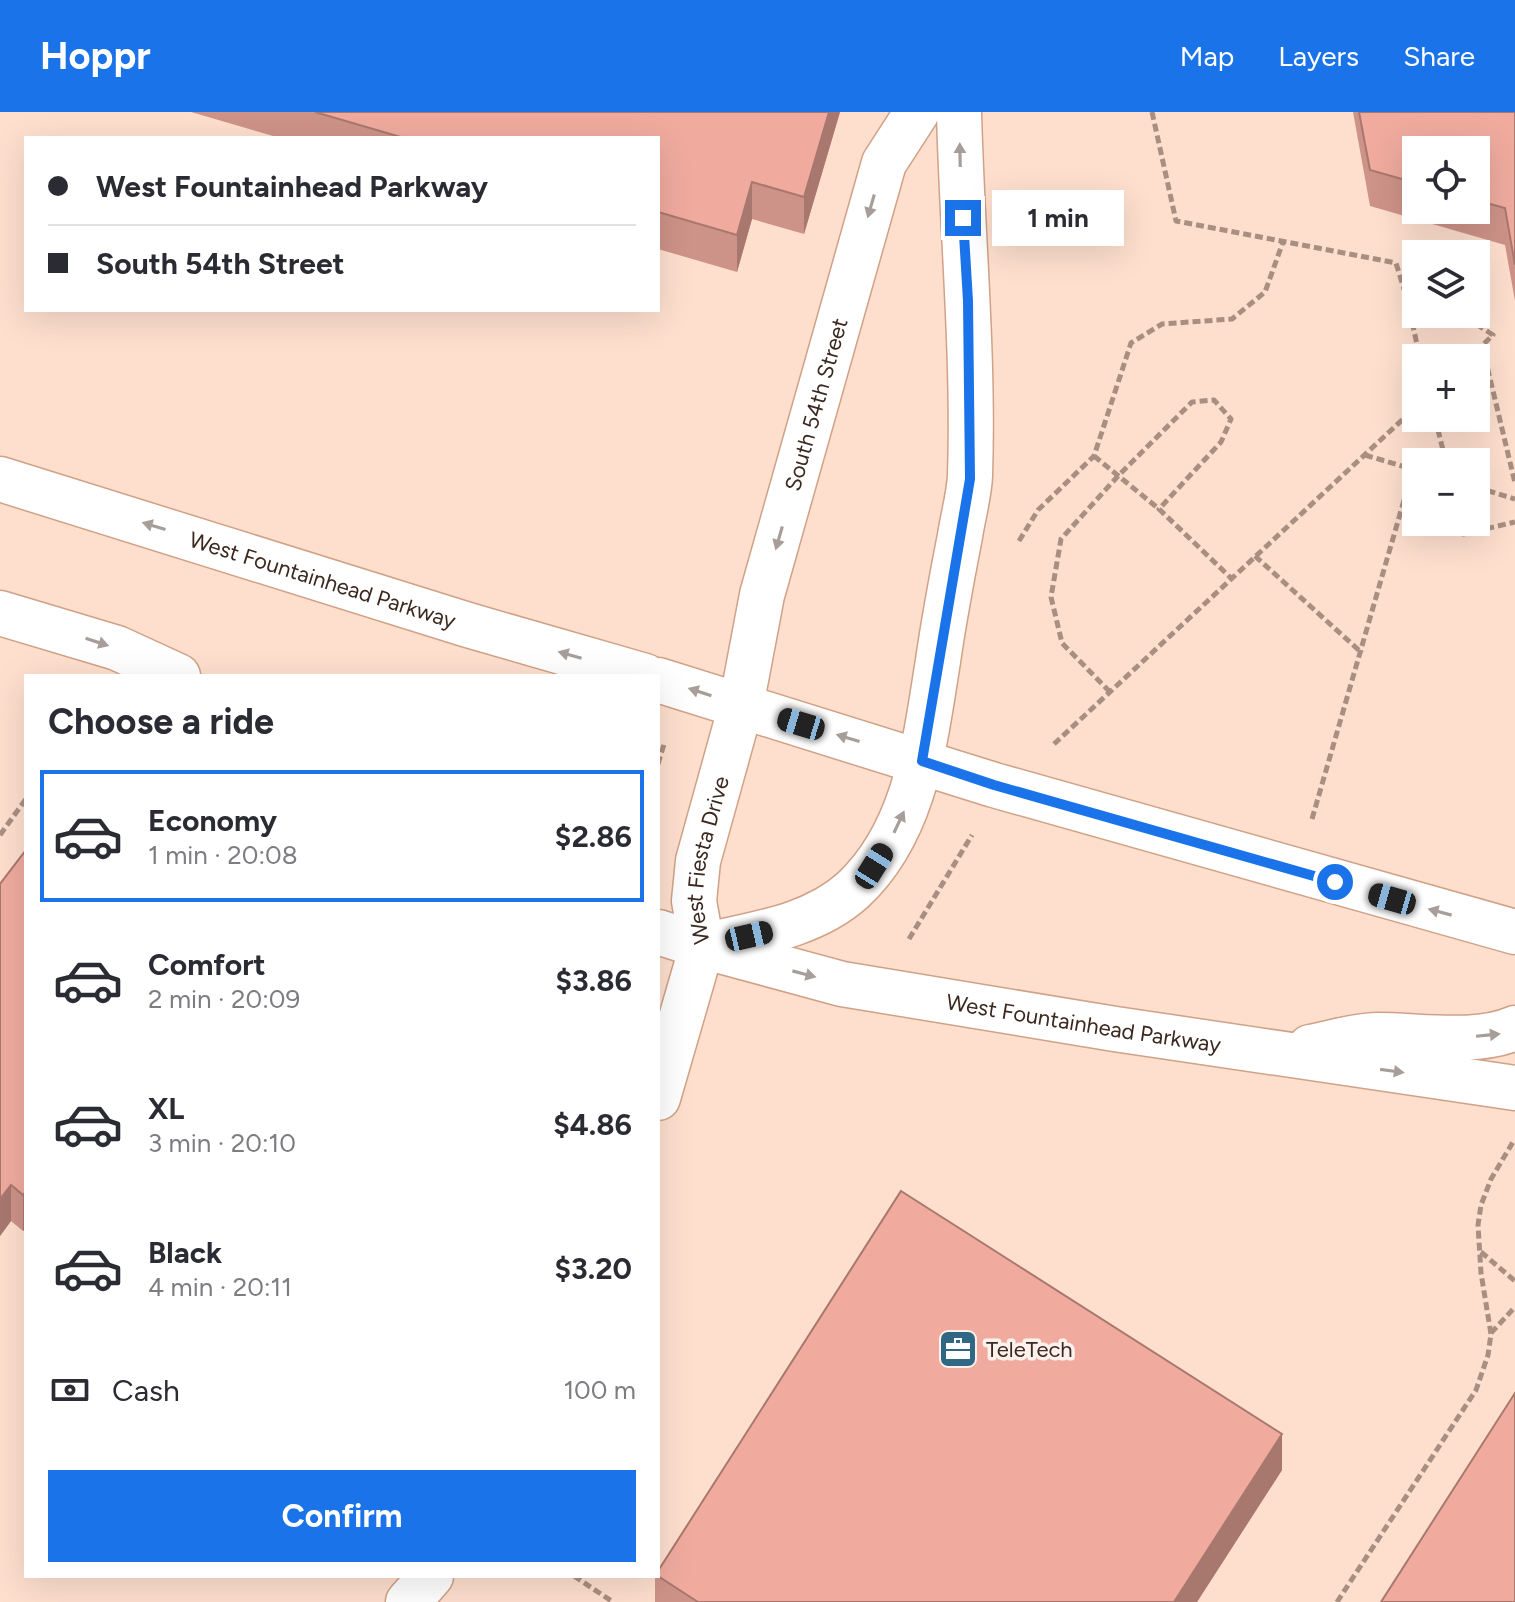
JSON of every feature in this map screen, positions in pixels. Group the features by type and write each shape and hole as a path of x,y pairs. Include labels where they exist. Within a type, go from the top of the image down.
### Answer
{"street":[{"name":"South 54th Street","path":"741,706 762,595 884,163 917,112"},
{"path":"922,761 970,479 968,301 959,112"},
{"name":"West Fountainhead Parkway","path":"0,479 468,625 638,674"},
{"path":"0,613 117,648 174,674"},
{"path":"660,681 994,785 1515,932"},
{"name":"West Fiesta Drive","path":"741,706 698,861 694,901 702,946 805,920 832,906 854,888 874,866 901,819 922,761"},
{"name":"West Fountainhead Parkway","path":"660,933 842,984 1272,1053 1515,1088"},
{"path":"660,1091 702,946"},
{"path":"1272,1053 1373,1035 1479,1037 1515,1028"},
{"path":"408,1602 429,1578"}],"path":[{"path":"1152,112 1176,221 1396,263 1402,283"},
{"path":"1018,543 1038,510 1094,456 1131,343 1162,324 1232,319 1265,292 1283,242"},
{"path":"1482,328 1493,335 1483,344"},
{"path":"1490,378 1515,483"},
{"path":"1110,692 1062,643 1051,597 1061,539 1192,402 1214,400 1231,419 1221,442 1159,509"},
{"path":"1044,753 1402,420"},
{"path":"1365,455 1402,465"},
{"path":"1094,456 1159,509 1231,578"},
{"path":"1490,491 1515,499"},
{"path":"1311,824 1402,514"},
{"path":"1490,528 1515,522"},
{"path":"1255,556 1362,653"},
{"path":"0,835 24,802"},
{"path":"906,943 978,825"},
{"path":"1337,1602 1476,1390 1488,1355 1491,1334 1480,1251 1478,1225 1481,1205 1491,1179 1515,1138"},
{"path":"1480,1251 1515,1281"},
{"path":"1491,1334 1515,1307"},
{"path":"577,1578 613,1602"}],"building":[{"path":"315,112 829,112 804,197 752,182 737,235 660,213 660,136 397,136"},
{"path":"1359,112 1515,112 1515,265 1505,208 1490,204 1490,136 1402,136 1402,179 1370,170"},
{"path":"24,853 24,1194 11,1185 0,1199 0,884"},
{"name":"TeleTech","path":"901,1191 1282,1434 1174,1602 698,1602 660,1577 660,1568"},
{"path":"1515,1393 1515,1602 1381,1602"}],"place":[{"name":"TeleTech","path":"958,1349"}],"route":[{"path":"963,218 968,301 970,479 922,761 994,785 1335,882"}]}
